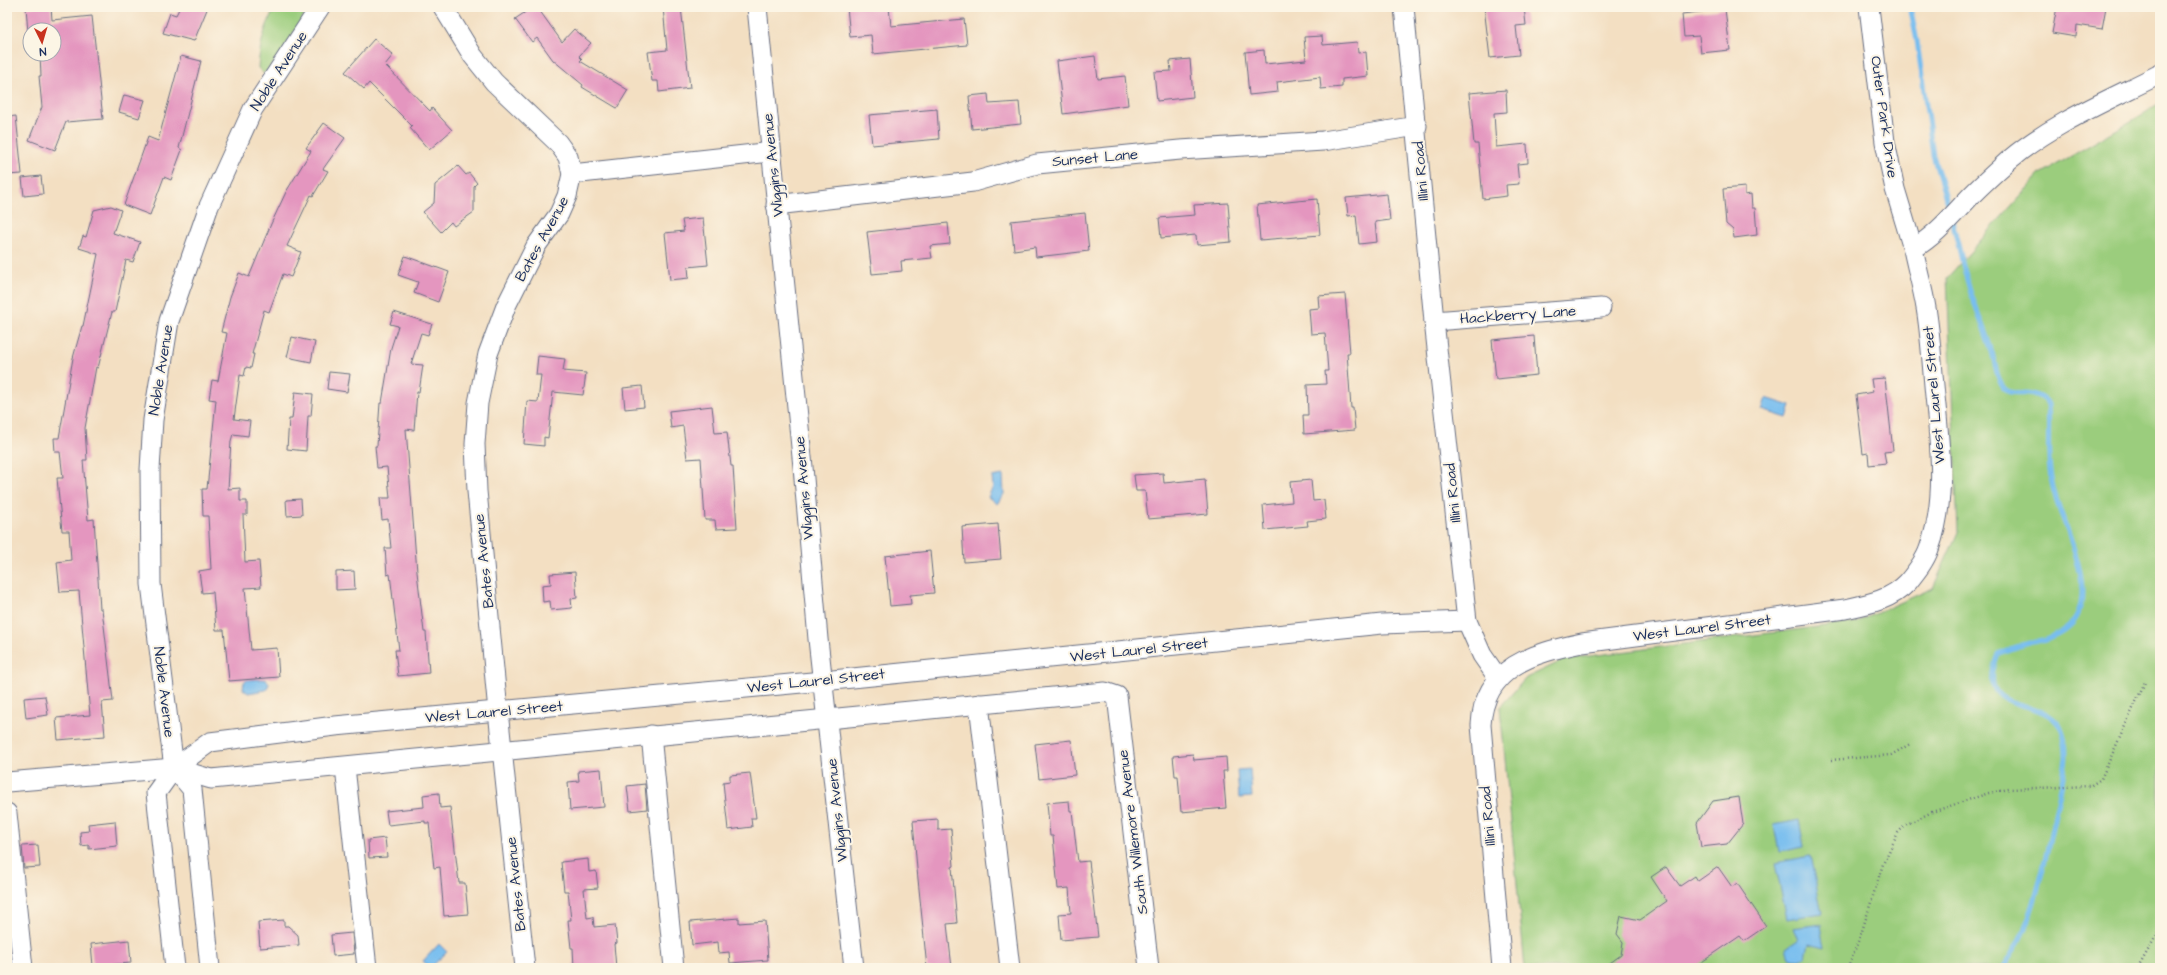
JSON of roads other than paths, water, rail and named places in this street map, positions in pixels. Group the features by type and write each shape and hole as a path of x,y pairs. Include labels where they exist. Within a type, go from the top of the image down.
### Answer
{"street":[{"name":"Noble Avenue","path":"174,768 151,584 150,470 153,420 169,321 209,206 254,109 320,7"},
{"name":"Bates Avenue","path":"443,7 473,56 494,82 558,143 568,157 572,174 567,196 559,214 536,246 506,306 488,354 478,403 475,444 477,491 525,968"},
{"name":"Wiggins Avenue","path":"757,7 823,681 854,968"},
{"name":"Illini Road","path":"1404,7 1417,126 1434,321 1467,620 1482,655 1498,678 1482,708 1481,725 1502,968"},
{"name":"Outer Park Drive","path":"1869,7 1885,142 1895,189 1913,249"},
{"path":"1913,249 1925,242 1945,224 1968,198 2010,160 2040,136 2160,74"},
{"name":"Sunset Lane","path":"776,205 973,182 1037,164 1180,150 1323,141 1417,126"},
{"path":"572,174 771,152"},
{"name":"West Laurel Street","path":"1498,678 1526,659 1546,650 1582,643 1845,609 1876,602 1894,594 1907,582 1919,568 1929,549 1936,522 1940,496 1940,442 1931,351 1926,308 1913,249"},
{"name":"Hackberry Lane","path":"1434,321 1601,308"},
{"name":"West Laurel Street","path":"174,768 210,742 335,726 823,681 1382,624 1467,620"},
{"name":"South Willemore Avenue","path":"979,704 1105,692 1117,696 1149,968"},
{"path":"7,782 174,768 211,779 979,704 1010,968"},
{"path":"651,735 674,968"},
{"path":"346,767 367,968"},
{"path":"174,768 156,793 175,968"},
{"path":"174,768 192,789 210,968"},
{"path":"7,813 23,968"}],"water":[{"path":"1766,398 1791,406 1787,418 1762,410"},
{"path":"1003,475 1004,494 997,504 988,497 993,487 992,477"},
{"path":"247,680 267,680 269,684 266,690 248,693 243,689 244,682"},
{"path":"1250,769 1252,797 1239,798 1237,770"},
{"path":"1799,820 1804,847 1779,852 1774,825"},
{"path":"1810,856 1822,913 1787,919 1775,863"},
{"path":"1821,924 1825,948 1809,944 1806,957 1798,960 1789,957 1786,948 1798,940 1793,928"},
{"path":"439,944 447,952 430,968 423,961"}],"waterway":[{"path":"1910,7 1917,41 1933,155 1950,212"},
{"path":"1952,221 1970,292 1991,349 1997,374 2003,387 2007,391 2035,395 2042,398 2048,404 2050,473 2056,499 2077,559 2081,579 2082,599 2077,615 2065,629 2049,638 2015,647 1998,654 1993,675 1994,689 2002,697 2041,711 2053,718 2062,730 2065,740 2066,754 2061,788 2036,897 2022,935 2003,968"}]}
